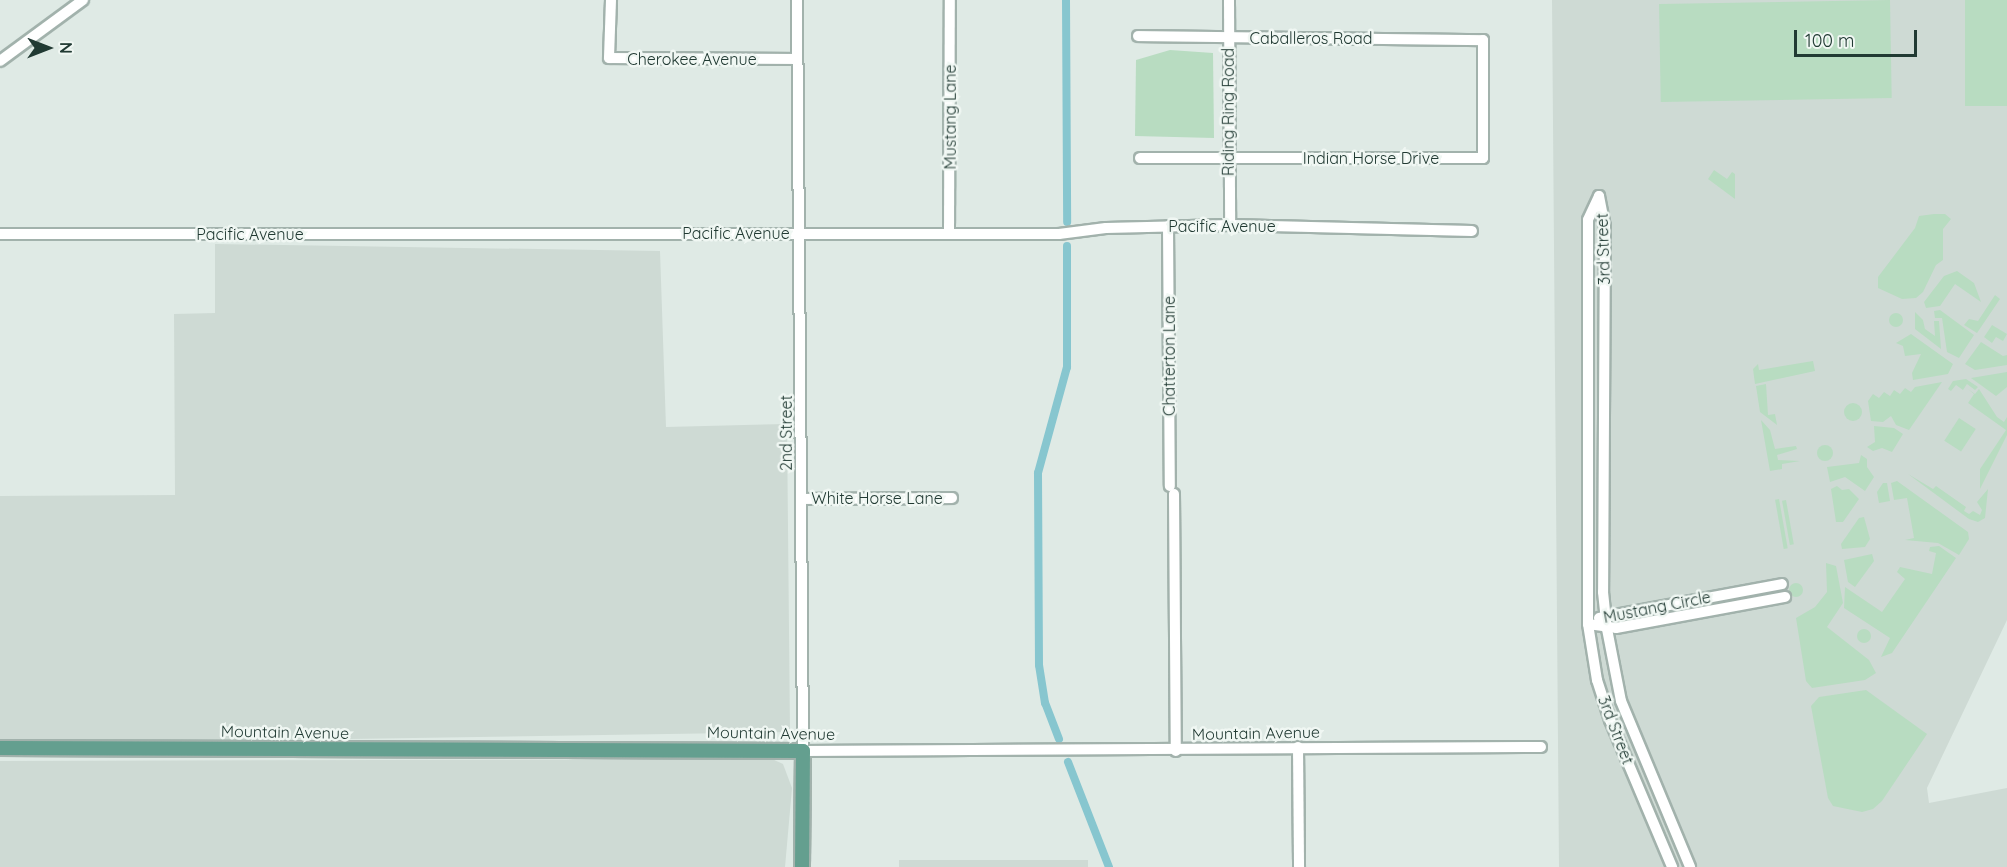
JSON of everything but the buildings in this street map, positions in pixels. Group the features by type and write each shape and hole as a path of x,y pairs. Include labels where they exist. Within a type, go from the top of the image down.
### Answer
{"main road":[{"name":"Mountain Avenue","path":"0,748 803,751"},
{"name":"2nd Street","path":"802,867 803,751"}],"street":[{"path":"0,61 83,0"},
{"name":"Cherokee Avenue","path":"611,0 609,58 797,59"},
{"name":"2nd Street","path":"797,0 798,234 801,262 803,751"},
{"name":"Mustang Lane","path":"950,0 950,234"},
{"name":"Riding Ring Road","path":"1229,0 1230,225"},
{"name":"Caballeros Road","path":"1138,36 1483,40"},
{"name":"Indian Horse Drive","path":"1140,158 1482,158 1483,40"},
{"name":"3rd Street","path":"1672,867 1610,720 1597,680 1588,624 1588,220 1599,196 1605,226 1605,614 1607,629 1621,701 1690,867"},
{"name":"Pacific Avenue","path":"0,234 1059,234 1168,226 1230,225 1472,231"},
{"name":"Chatterton Lane","path":"1168,226 1176,751"},
{"name":"White Horse Lane","path":"802,499 952,498"},
{"name":"Mustang Circle","path":"1588,624 1605,614 1782,584"},
{"name":"Mustang Circle","path":"1588,624 1607,629 1785,597"},
{"path":"1298,747 1299,867"},
{"name":"Mountain Avenue","path":"803,751 1176,751 1298,747 1541,747"},
{"path":"1662,844 1679,839"}],"shaded area":[{"path":"1552,0 2007,0 2007,620 1927,788 1929,803 2007,788 2007,867 1559,867"},
{"path":"215,244 660,251 666,427 787,424 790,732 219,741 0,740 0,496 175,495 174,314 215,313"},
{"path":"772,759 783,764 792,788 785,867 0,867 0,761"},
{"path":"899,860 1088,860 1088,867 899,867"}],"green space":[{"path":"1890,0 1892,98 1661,102 1659,4"},
{"path":"1965,0 2007,0 2007,106 1965,106"},
{"path":"1170,50 1213,53 1214,138 1135,136 1136,60"},
{"path":"1714,170 1727,179 1732,172 1735,174 1735,199 1708,179"},
{"path":"1945,214 1951,219 1943,229 1943,260 1936,265 1923,292 1916,298 1902,299 1878,288 1878,277 1915,228 1919,216"},
{"path":"1957,271 1974,283 1981,302 1955,284 1940,306 1926,308 1924,302 1944,276"},
{"path":"1995,295 2000,299 1977,333 1964,325 1969,319 1978,321"},
{"path":"1940,310 1974,335 1959,358 1947,352 1942,318 1935,318 1934,311"},
{"path":"1915,312 1923,320 1925,329 1935,336 1934,321 1939,321 1941,349 1915,329"},
{"path":"1896,313 1901,315 1903,320 1901,325 1896,327 1891,325 1889,320 1891,315"},
{"path":"1992,325 2007,334 2003,341 1996,337 1992,343 1984,337"},
{"path":"1911,334 1953,364 1948,374 1913,380 1912,373 1921,354 1905,356 1903,346 1896,343"},
{"path":"1981,342 2003,356 2007,355 2007,365 1975,370 1965,364"},
{"path":"1813,361 1815,371 1755,384 1753,369 1758,364 1759,370"},
{"path":"2007,372 2007,387 1996,396 1971,378"},
{"path":"1966,379 1978,387 1975,390 1967,384 1963,390 1956,385 1951,391 1948,389 1953,381"},
{"path":"1942,382 1909,430 1896,425 1891,416 1883,422 1871,421 1868,401 1873,394 1879,398 1884,392 1890,396 1894,390 1900,394 1905,388 1911,392 1915,387"},
{"path":"1766,384 1768,415 1775,414 1777,425 1760,412 1756,386"},
{"path":"1968,389 1975,394 1979,389 1997,417 2004,422 2007,417 2007,435 1980,489 1980,469 2006,430 1968,403 1974,394"},
{"path":"1853,403 1859,406 1862,412 1859,418 1853,421 1847,418 1844,412 1847,406"},
{"path":"1959,418 1976,429 1961,452 1944,441"},
{"path":"1761,420 1770,430 1775,449 1796,446 1797,449 1777,455 1778,460 1800,461 1782,464 1782,469 1770,471"},
{"path":"1874,426 1894,428 1903,434 1892,452 1882,448 1873,451 1867,447 1875,442"},
{"path":"1822,445 1828,445 1833,453 1831,459 1822,461 1817,456 1817,450"},
{"path":"1861,455 1867,459 1867,467 1874,477 1865,491 1845,477 1830,482 1827,467 1859,463"},
{"path":"1908,474 1933,489 1936,486 1966,507 1964,511 1969,514 1973,511 1980,515 1982,510 1977,502 1988,489 1985,518 1978,522 1969,519"},
{"path":"1897,481 1968,532 1969,539 1959,555 1938,543 1905,540 1914,538 1907,498 1894,500 1891,483"},
{"path":"1883,483 1887,483 1890,501 1879,503 1877,492"},
{"path":"1837,486 1842,490 1849,489 1859,499 1843,522 1836,522 1831,489"},
{"path":"1779,499 1788,548 1784,549 1775,500"},
{"path":"1786,500 1794,544 1790,545 1782,501"},
{"path":"1864,517 1870,539 1865,547 1842,549 1841,544 1859,518"},
{"path":"1939,546 1956,558 1892,653 1881,657 1890,638 1844,608 1845,587 1882,612 1905,579 1897,572 1900,567 1932,574 1936,553 1929,551 1930,547"},
{"path":"1872,554 1874,561 1855,587 1848,582 1844,560"},
{"path":"1826,563 1836,566 1843,603 1827,627 1869,660 1876,673 1865,680 1812,688 1806,681 1796,618 1815,607 1827,592"},
{"path":"1796,583 1801,585 1803,590 1801,595 1796,597 1791,595 1789,590 1791,585"},
{"path":"1864,629 1869,631 1871,636 1869,641 1864,643 1859,641 1857,636 1859,631"},
{"path":"1866,690 1927,734 1882,801 1873,809 1862,812 1833,806 1828,798 1811,706 1819,697"}],"waterway":[{"path":"1066,0 1067,222"},
{"path":"1059,739 1045,703 1039,665 1038,473 1067,367 1067,246"},
{"path":"1068,762 1109,867"}]}
